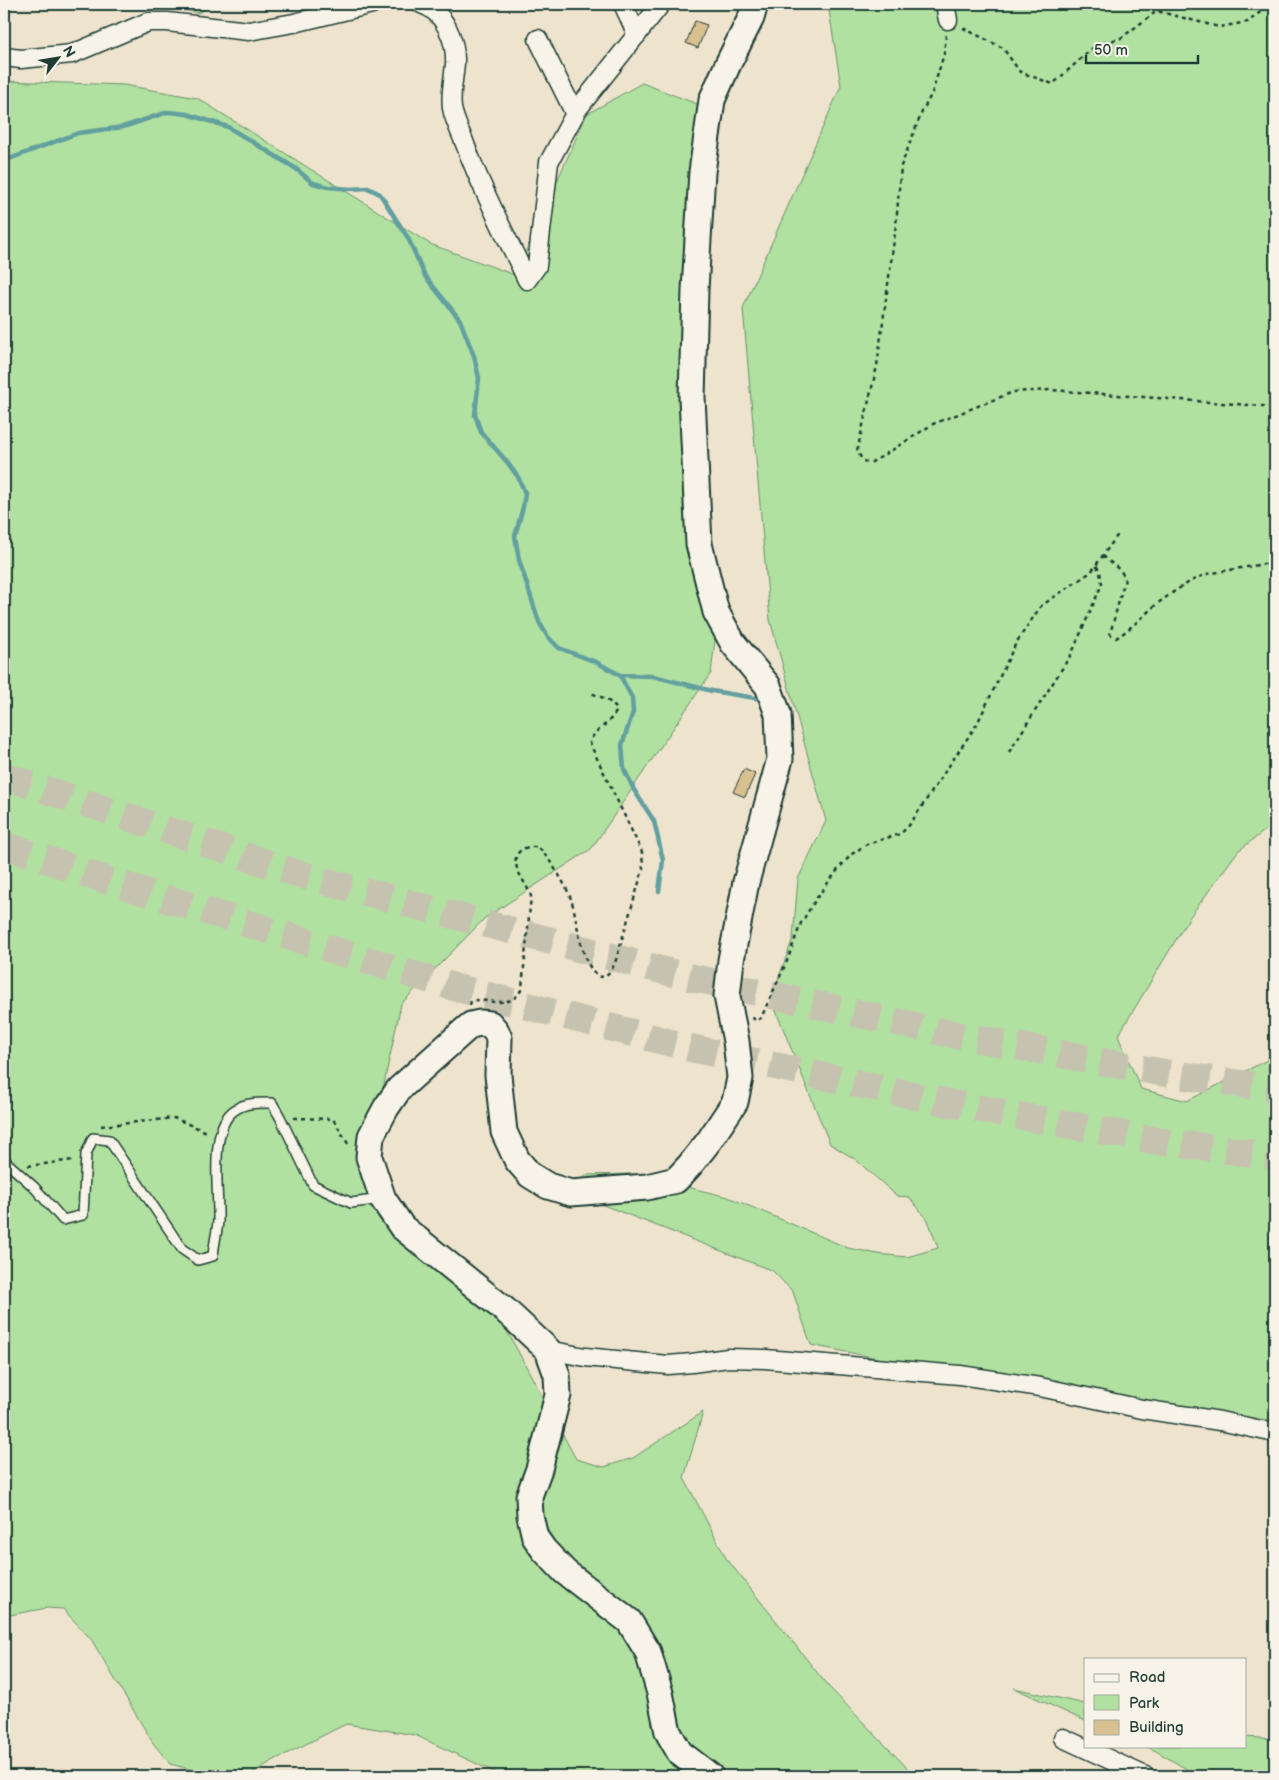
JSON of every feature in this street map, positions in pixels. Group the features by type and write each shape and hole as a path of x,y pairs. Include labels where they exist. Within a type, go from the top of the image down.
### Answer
{"street":[{"path":"4,57 21,58 72,54 148,22 168,22 249,30 294,23 372,4"},
{"path":"421,4 441,18 447,27 455,62 452,109 475,171 527,280 537,266 549,162 575,114 661,4"},
{"path":"623,4 637,35"},
{"path":"710,1776 680,1754 668,1732 660,1693 648,1652 629,1621 565,1572 544,1550 535,1537 530,1516 529,1496 540,1468 558,1395 557,1375 548,1350 505,1310 402,1227 383,1199 369,1157 371,1136 399,1089 466,1029 471,1025 480,1023 490,1024 500,1038 498,1075 504,1132 517,1160 530,1175 548,1186 571,1193 647,1187 676,1180 709,1141 735,1102 740,1078 736,1041 727,996 731,960 746,882 780,759 778,714 768,686 733,643 716,612 699,544 692,397 695,290 702,172 712,100 751,18 755,4"},
{"path":"538,39 575,114"},
{"path":"548,1350 584,1357 668,1364 728,1358 756,1359 960,1375 1040,1387 1142,1409 1220,1421 1275,1433"},
{"path":"1063,1738 1084,1748"},
{"path":"1085,1748 1145,1776"}],"lane":[{"path":"4,1160 34,1187 63,1220 83,1215 86,1154 93,1138 109,1140 182,1249 198,1260 213,1256 218,1222 219,1138 229,1116 248,1103 272,1103 313,1185 351,1203 383,1199"}],"path":[{"path":"1270,4 1248,22 1219,27 1157,11 1121,38 1096,45 1053,84 1020,72 1003,48 946,12 944,54 932,93 922,112 901,166 896,225 877,366 857,452 863,461 870,463 933,424 1013,392 1021,391 1051,390 1275,407"},
{"path":"750,1010 751,1016 756,1021 761,1018 787,961 800,923 840,867 856,851 867,844 900,834 908,826 977,724 1016,643 1040,606 1091,572 1119,533"},
{"path":"1103,556 1121,571 1125,580 1110,634 1116,638 1152,608 1196,578 1207,574 1275,562"},
{"path":"1009,752 1072,653 1102,584 1100,572 1096,564"},
{"path":"466,1029 471,1001 486,1000 504,1003 519,994 522,988 531,896 514,860 521,849 538,847 546,855 571,898 582,946 591,970 600,977 605,976 610,972 615,963 643,869 643,859 642,852 592,750 590,742 593,736 614,718 617,710 608,701 590,693"},
{"path":"280,1117 333,1119 348,1146 369,1157"}],"green space":[{"path":"154,4 213,4 199,13"},
{"path":"828,4 1275,4 1275,823 1238,851 1189,918 1118,1036 1141,1089 1187,1101 1267,1060 1275,1047 1275,1436 811,1345 793,1292 773,1271 603,1205 577,1187 585,1175 633,1174 728,1197 848,1248 907,1257 938,1248 928,1220 909,1197 897,1196 855,1159 830,1144 771,999 793,938 798,879 826,821 770,620 743,308 841,86"},
{"path":"4,81 124,85 197,98 430,244 515,275 587,114 642,83 697,104 693,489 715,640 711,673 591,849 485,918 401,1004 377,1117 380,1176 401,1229 506,1329 576,1459 604,1467 633,1458 703,1412 684,1478 726,1558 827,1685 915,1776 503,1776 415,1735 346,1724 276,1759 247,1776 217,1776 170,1764 153,1743 91,1639 63,1609 47,1608 10,1615 4,1621"},
{"path":"1014,1688 1084,1704 1084,1721"},
{"path":"1246,1737 1275,1739 1275,1776 1198,1776 1149,1748 1246,1748"}],"building":[{"path":"695,21 707,25 698,48 686,43"},
{"path":"744,769 755,774 745,797 733,792"}],"waterway":[{"path":"4,161 78,133 123,127 168,112 187,114 228,127 295,168 313,183 328,187 368,188 380,194 408,238 425,276 460,320 474,356 479,378 475,415 481,432 518,477 525,493 515,536 519,560 539,622 548,637 559,648 596,662 620,675 653,676 712,691 761,699"},
{"path":"620,675 632,698 633,712 622,745 624,769 634,790 654,821 663,860 659,891"}],"tunnel":[{"path":"4,776 305,876 684,976 957,1035 1165,1073 1275,1089"},
{"path":"4,845 109,881 457,988 695,1049 949,1103 1164,1142 1275,1156"}]}
